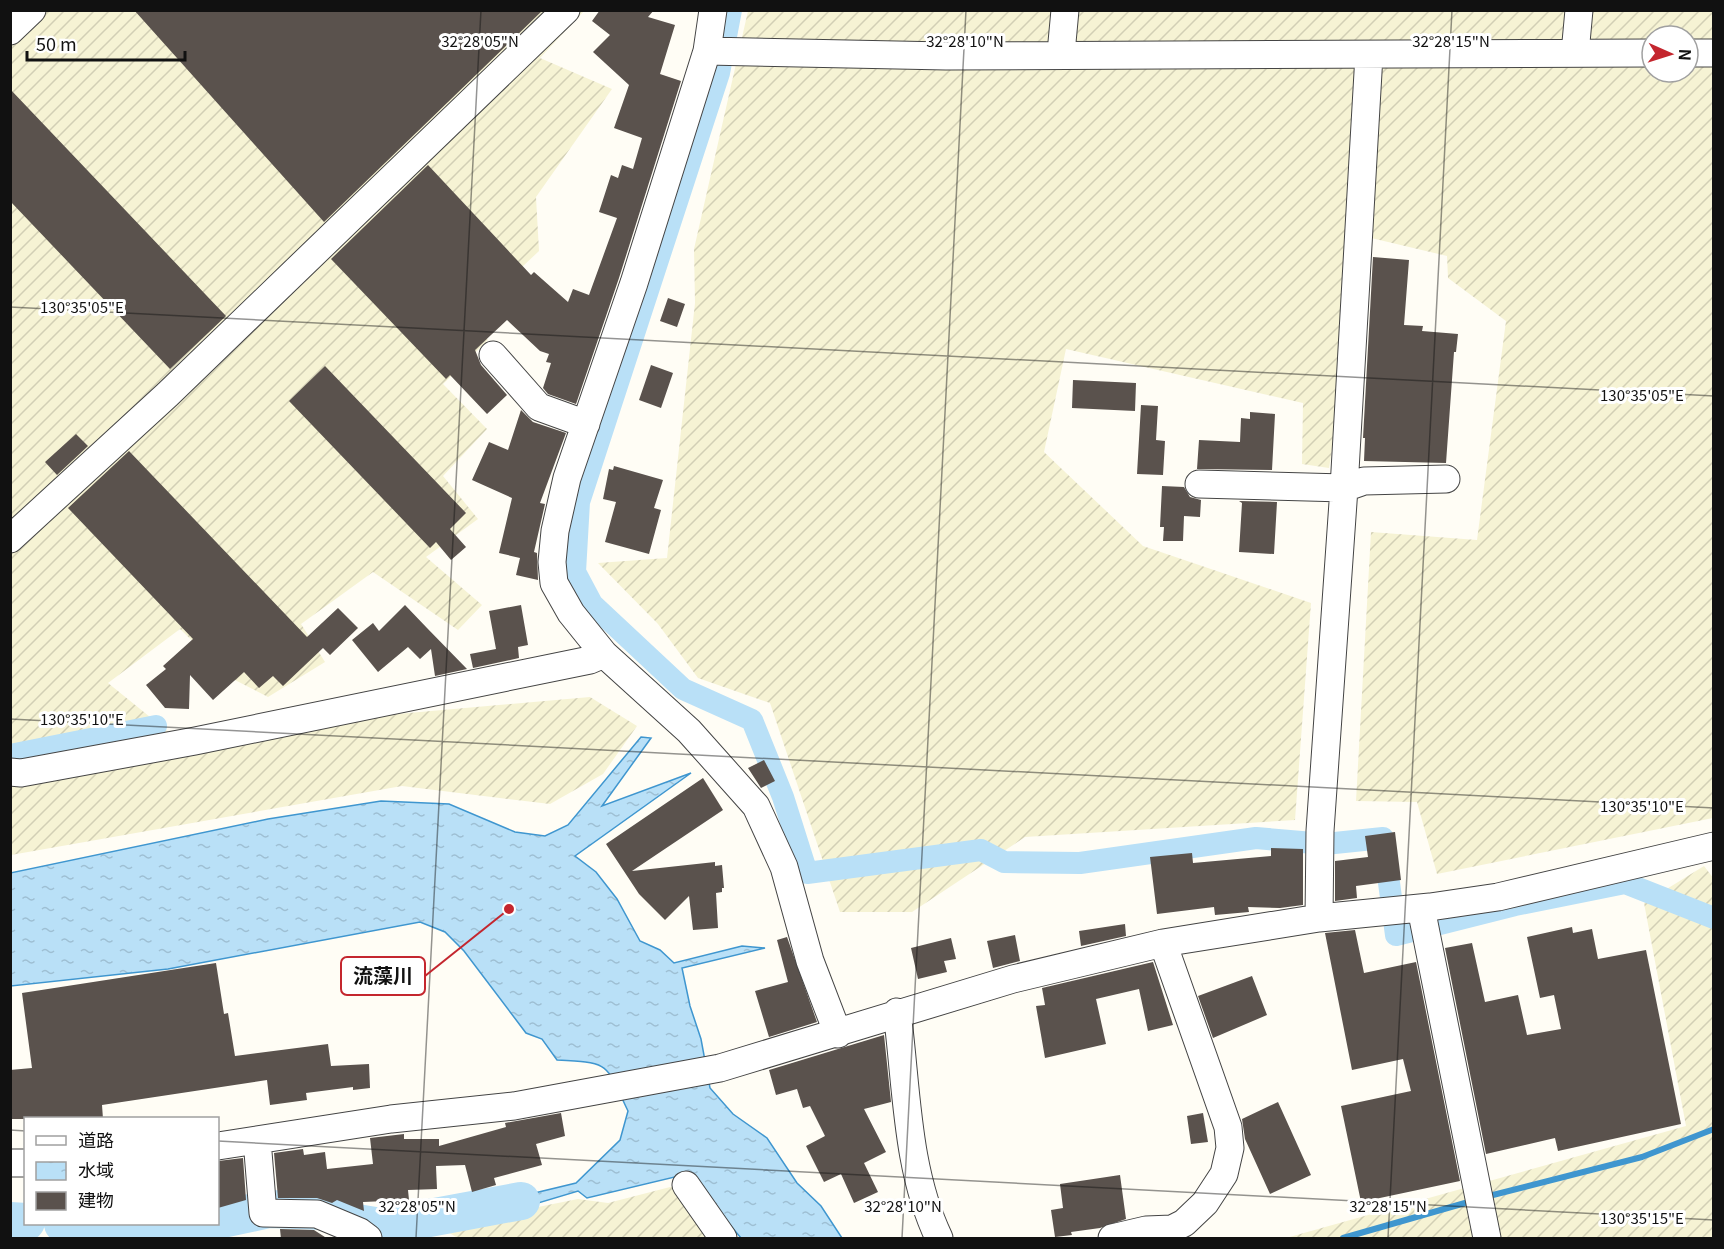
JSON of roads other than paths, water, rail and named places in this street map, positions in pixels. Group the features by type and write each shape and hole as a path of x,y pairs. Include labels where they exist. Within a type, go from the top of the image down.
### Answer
{"street":[{"path":"10,31 32,10"},
{"path":"10,540 177,386 566,10"},
{"path":"713,10 719,52 634,283 567,478 555,531 552,562 557,591 604,654 689,731 756,806 784,867 810,961 838,1034"},
{"path":"1061,53 1065,10"},
{"path":"1575,53 1579,10"},
{"path":"719,52 946,56 1061,53 1369,55 1640,53"},
{"path":"1318,918 1320,842 1344,488 1369,55"},
{"path":"493,355 539,407 586,424"},
{"path":"1199,484 1344,488 1364,481 1446,479"},
{"path":"10,772 21,773 195,741 590,660 604,654"},
{"path":"219,1146 391,1119 514,1106 720,1068 772,1050 838,1034 897,1012 1013,979 1163,943 1318,918 1498,897 1713,846"},
{"path":"1416,908 1483,1215"},
{"path":"1112,1239 1146,1230 1172,1234 1205,1203 1224,1174 1230,1148 1228,1127 1163,943"},
{"path":"897,1012 913,1152 925,1208 939,1239"},
{"path":"257,1140 263,1205 317,1214 360,1232 368,1239"},
{"path":"686,1185 723,1239"}],"water":[{"path":"641,737 651,738 602,806 691,773 575,856 596,872 617,899 640,941 660,950 674,963 742,946 765,948 682,968 690,1006 701,1039 710,1088 733,1114 767,1138 797,1183 821,1206 842,1238 741,1238 687,1174 587,1198 578,1191 525,1207 518,1197 576,1183 620,1140 628,1111 615,1083 605,1069 588,1062 557,1060 542,1039 526,1033 464,951 445,932 420,922 168,969 11,986 10,873 268,819 381,801 449,804 515,832 545,836 568,825"}],"waterway":[{"path":"731,10 719,73 579,502 575,572 592,604 683,689 752,720 783,797 807,873 981,850 1004,862 1080,863 1256,838 1325,844 1383,838 1396,935 1515,905 1625,883 1714,918"},
{"path":"10,755 156,726"},
{"path":"1485,1197 1642,1157 1714,1129"},
{"path":"219,1220 269,1209 324,1211 357,1223 381,1227 521,1201"},
{"path":"1343,1238 1472,1201"},
{"path":"10,1221 24,1222"},
{"path":"93,1225 183,1228 199,1225"}],"place":[{"name":"流藻川","path":"509,909"}]}
